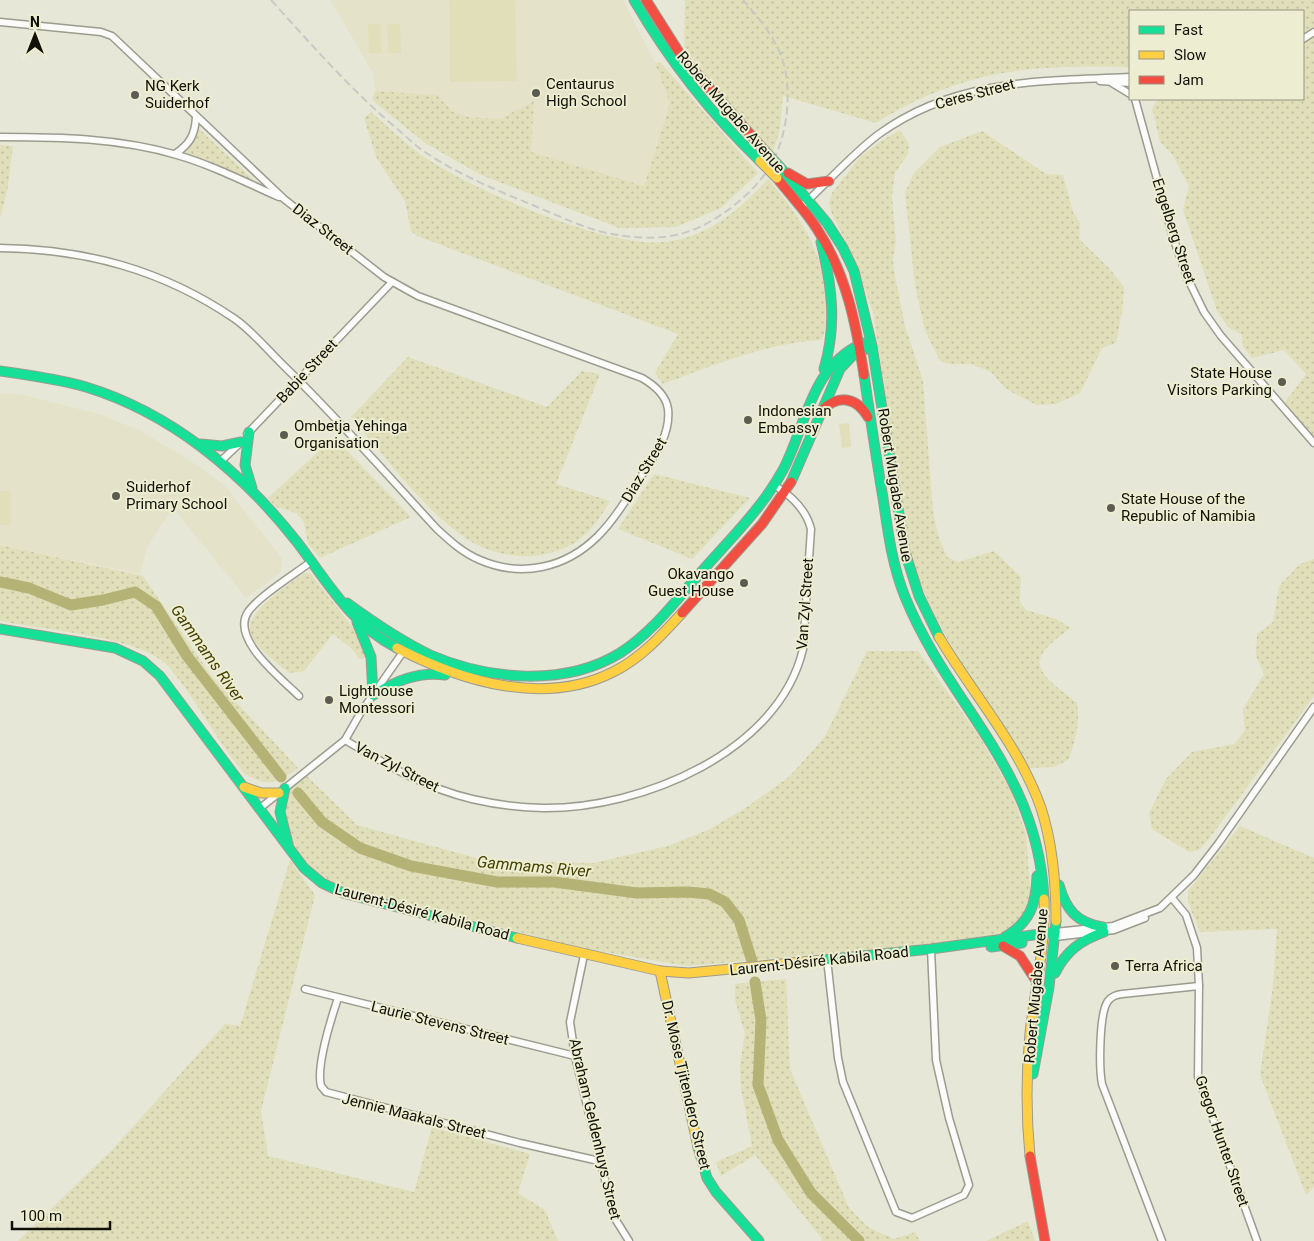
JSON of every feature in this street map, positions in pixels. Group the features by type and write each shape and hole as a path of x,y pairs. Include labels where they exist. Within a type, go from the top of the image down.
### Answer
{"street":[{"name":"Robert Mugabe Avenue","path":"634,0 680,74 736,138 832,228 850,262 860,290 871,344 904,552 911,578 937,634 996,722 1029,780 1044,819 1053,866 1055,935 1051,981 1028,1096"},
{"name":"Robert Mugabe Avenue","path":"646,0 682,57 781,168 805,203 817,229 831,251 843,280 860,347 892,558 901,589 924,636 980,721 1017,784 1036,837 1043,891 1042,936 1028,1061 1028,1096 1034,1181 1045,1241"},
{"name":"Diaz Street","path":"0,22 100,32 112,36 284,199 392,282 418,296 634,375 656,386 668,407 667,431 661,445 620,509 599,536 579,553 561,562 539,568 520,570 502,568 479,560 459,548 437,529 298,379 237,321 209,302 171,282 128,266 85,254 43,248 0,248"},
{"name":"Ceres Street","path":"805,203 880,133 937,102 1000,85 1043,80 1129,77"},
{"name":"Ceres Street","path":"1094,79 1129,83"},
{"path":"1111,82 1129,93"},
{"name":"Engelberg Street","path":"1136,100 1172,237 1186,277 1204,312 1221,336 1314,443"},
{"path":"175,154 188,145 193,135 196,117"},
{"path":"0,137 87,138 113,141 175,154 215,168 284,199"},
{"path":"781,168 807,185 817,185 829,181"},
{"path":"259,809 345,740 372,695 403,652 413,650 474,668 520,674 548,675 576,672 598,665 620,653 642,636 750,518 774,486 815,395 829,354 834,314 831,277 817,229"},
{"name":"Babie Street","path":"222,460 392,282"},
{"path":"815,395 837,357 845,350 871,344"},
{"path":"372,695 390,684 422,673 436,673 485,683 518,687 560,687 605,676 629,663 682,612 757,529 785,492 843,364 860,347"},
{"path":"0,370 38,375 98,390 138,406 222,460 254,492 312,561 356,620 373,657 372,695"},
{"path":"820,413 827,404 837,399 845,398 860,404 870,422"},
{"path":"249,432 245,466 254,492"},
{"path":"198,444 216,446 240,442"},
{"name":"Van Zyl Street","path":"345,740 426,785 472,799 543,808 578,805 623,796 672,781 698,770 752,732 773,711 784,696 800,664 803,649 811,529 803,510 785,492 774,486"},
{"path":"299,696 252,646 244,631 244,622 252,607 312,561"},
{"path":"338,597 384,628 439,658"},
{"path":"356,620 403,652 452,673 485,683"},
{"path":"384,628 399,642 403,652"},
{"name":"Laurent-Désiré Kabila Road","path":"0,629 109,647 144,661 160,676 289,850 322,883 343,893 584,955 660,971 689,973 1001,943 1042,936 1103,930 1160,908 1194,875 1224,837 1314,708"},
{"path":"244,787 261,793 282,790"},
{"path":"282,790 280,812 289,850"},
{"path":"1036,837 1037,878 1033,912 1017,930 1001,943 1023,956 1038,982"},
{"path":"1053,866 1061,894 1071,914 1088,926 1103,930"},
{"name":"Gregor Hunter Street","path":"1172,898 1186,915 1192,927 1197,948 1199,986 1198,1076 1257,1241"},
{"path":"1051,981 1060,962 1072,946 1082,939 1103,930"},
{"path":"827,959 838,1058 843,1082 896,1212 912,1218 964,1195 969,1185 948,1118 936,1060 931,950"},
{"name":"Abraham Geldenhuys Street","path":"584,955 570,1022 575,1056 599,1161 616,1223 629,1241"},
{"name":"Dr. Mose Tjitendero Street","path":"660,971 698,1147 707,1178 755,1240"},
{"path":"1162,1241 1102,1084 1099,1063 1106,1005 1114,995 1199,986"},
{"name":"Laurie Stevens Street","path":"304,989 575,1056"},
{"name":"Jennie Maakals Street","path":"338,998 329,1025 320,1075 321,1086 326,1092 520,1143 599,1161"}],"shaded area":[{"name":"Centaurus High School","path":"330,0 623,0 655,63 670,103 644,186 531,152 533,101 500,119 468,117 453,112 437,95 375,91 373,73"},
{"path":"449,0 515,0 517,81 450,82"},
{"path":"685,0 1314,0 1314,439 1283,405 1306,374 1284,350 1252,358 1243,347 1242,335 1228,327 1217,311 1183,210 1189,186 1172,154 1160,142 1152,108 1157,100 1304,100 1304,10 1129,10 1129,67 1060,67 998,74 938,91 876,123 783,96 780,129 773,152 708,81 684,46"},
{"path":"368,24 381,24 382,53 369,53"},
{"path":"387,24 400,24 401,53 388,53"},
{"path":"660,62 758,173 721,208 676,227 619,228 481,175 425,143 372,100 375,91 437,95 453,112 468,117 500,119 534,101 531,152 644,186 670,103 655,63"},
{"path":"371,112 420,154 470,183 538,213 607,236 638,241 663,242 694,235 734,212 768,179 796,215 807,232 815,251 825,290 824,335 821,340 780,345 740,356 663,384 655,373 678,334 417,236 411,231 405,201 377,159 364,118"},
{"path":"197,127 256,182 183,153 192,145"},
{"path":"900,130 909,144 908,154 895,173 892,196 896,242 893,258 894,271 905,326 923,381 933,512 938,535 947,557 958,562 994,551 1021,577 1020,602 1026,610 1056,619 1071,628 1046,650 1041,658 1040,666 1052,683 1077,703 1078,725 1071,753 1068,760 1054,767 1028,768 958,658 942,629 928,601 907,539 873,312 852,254 829,204 832,193 860,157 881,141"},
{"path":"982,131 1046,174 1063,175 1073,212 1080,223 1079,239 1109,268 1124,287 1122,312 1116,343 1102,348 1080,393 1056,404 1037,405 1006,389 991,372 971,364 949,364 940,361 925,331 915,285 905,193 914,173 940,147"},
{"path":"0,145 13,146 7,192 0,218"},
{"path":"408,357 547,407 582,371 600,374 556,484 610,501 590,530 574,543 553,552 531,556 502,554 475,544 450,527 435,513 405,482 351,417"},
{"name":"Suiderhof Primary School","path":"0,393 20,394 99,414 141,431 200,467 224,485 282,558 281,572 246,598 173,508 148,545 140,574 0,545"},
{"path":"849,423 851,447 842,448 839,424"},
{"path":"334,437 411,517 320,558 308,544 304,522 296,513 276,507 268,498"},
{"path":"654,474 750,498 692,559 618,529"},
{"path":"0,491 11,491 11,525 0,525"},
{"path":"0,545 143,576 210,674 298,768 273,782 261,781 245,774 225,749 190,694 170,668 157,657 116,641 0,621"},
{"path":"1314,559 1314,696 1209,839 1199,850 1189,852 1152,829 1149,813 1166,779 1192,752 1234,744 1245,731 1243,709 1264,674 1256,656 1257,634 1273,622 1279,586 1300,564"},
{"path":"304,573 310,573 355,630 367,658 360,659 351,648 333,634 304,671 289,673 255,642 250,628 252,619 267,601"},
{"path":"867,651 918,651 979,736 1011,791 1026,834 1031,900 1020,919 998,937 931,949 825,954 687,966 586,949 341,887 314,869 296,851 284,832 282,810 285,788 305,774 357,825 487,861 593,863 668,846 710,829 747,807 789,777 824,738"},
{"path":"1240,826 1314,858 1314,1187 1306,1195 1260,1075 1273,986 1277,929 1200,932 1188,902 1188,891"},
{"path":"290,860 315,895 261,1111 268,1156 414,1192 432,1127 530,1154 518,1193 545,1210 558,1241 18,1241 112,1150 225,1024 240,1026"},
{"path":"786,979 790,1069 849,1208 868,1227 894,1239 915,1232 920,1241 821,1241 822,1239 755,1155 721,1176 716,1162 752,1146 741,1088 740,1065 745,1033 735,1000 735,984"},
{"path":"1028,1221 1035,1241 986,1241"}],"waterway":[{"name":"Gammams River","path":"0,582 29,588 71,605 135,592 156,606 187,656 281,777"},
{"name":"Gammams River","path":"298,793 322,822 360,848 411,866 497,882 554,882 637,893 688,892 709,894 725,902 739,920 752,961"},
{"name":"Gammams River","path":"755,982 761,1020 758,1085 778,1140 811,1193 859,1241"}],"railway":[{"path":"271,0 362,97 417,146 438,160 479,182 576,223 607,233 647,238 676,235 689,231 731,208 764,175 777,151 782,138 787,110 788,96 785,68 781,55 769,33 743,0"}],"traffic: fast":[{"path":"634,0 661,44 691,85 724,124 760,161"},
{"path":"765,151 780,167"},
{"path":"780,167 827,223 843,248 854,271 872,346 905,552 919,596 939,637"},
{"path":"821,242 832,306 831,337 824,369"},
{"path":"347,603 387,631 419,650 476,670 526,676 551,675 575,671 598,664 620,653 654,625 756,510 783,470 812,398 821,382 832,366 845,353 863,343"},
{"path":"791,482 840,369 855,353 872,347"},
{"path":"0,371 54,379 86,387 117,398 147,412 176,429 203,448 253,492 276,516 353,615 366,627 397,648"},
{"path":"864,375 889,536 894,561 905,597 924,636 945,672 1009,775 1026,812 1038,853 1044,899"},
{"path":"249,432 245,465 252,488"},
{"path":"201,444 222,446 241,442"},
{"path":"357,622 371,657 373,695"},
{"path":"0,629 115,648 143,661 160,676 304,868 322,883 343,893 517,938"},
{"path":"373,695 390,685 408,678 426,674 445,675"},
{"path":"285,788 280,812 288,844"},
{"path":"1005,937 1014,931 1030,912 1035,896 1037,876"},
{"path":"1059,885 1065,902 1079,919 1103,927"},
{"path":"1033,1074 1049,987 1056,921"},
{"path":"822,960 931,949 1055,932"},
{"path":"1055,973 1069,952 1081,943 1104,932"},
{"path":"991,947 1022,943"},
{"path":"698,1147 707,1178 716,1192 759,1241"}],"traffic: slow":[{"path":"760,161 777,178"},
{"path":"397,648 448,671 503,686 559,688 587,682 623,667 650,646 682,613"},
{"path":"939,637 1008,741 1032,785 1041,808 1051,850 1056,921"},
{"path":"244,787 261,793 279,793"},
{"path":"1030,1156 1027,1110 1028,1064 1030,1033 1042,949 1044,899"},
{"path":"517,938 660,971 689,973 822,960"},
{"path":"660,971 698,1147"}],"traffic: jam":[{"path":"646,0 682,57 765,151"},
{"path":"788,173 807,184 829,181"},
{"path":"777,178 813,222 827,246 843,281 853,318 864,375"},
{"path":"823,409 836,401 848,400 859,406 868,417"},
{"path":"682,613 762,524 791,482"},
{"path":"1003,946 1020,956 1037,982"},
{"path":"1030,1156 1045,1241"}],"place":[{"name":"Centaurus High School","path":"536,93"},
{"name":"NG Kerk Suiderhof","path":"135,95"},
{"name":"State House Visitors Parking","path":"1282,382"},
{"name":"Indonesian Embassy","path":"748,420"},
{"name":"Ombetja Yehinga Organisation","path":"284,435"},
{"name":"Suiderhof Primary School","path":"116,496"},
{"name":"State House of the Republic of Namibia","path":"1111,508"},
{"name":"Okavango Guest House","path":"744,583"},
{"name":"Lighthouse Montessori","path":"329,700"},
{"name":"Terra Africa","path":"1115,966"}]}
